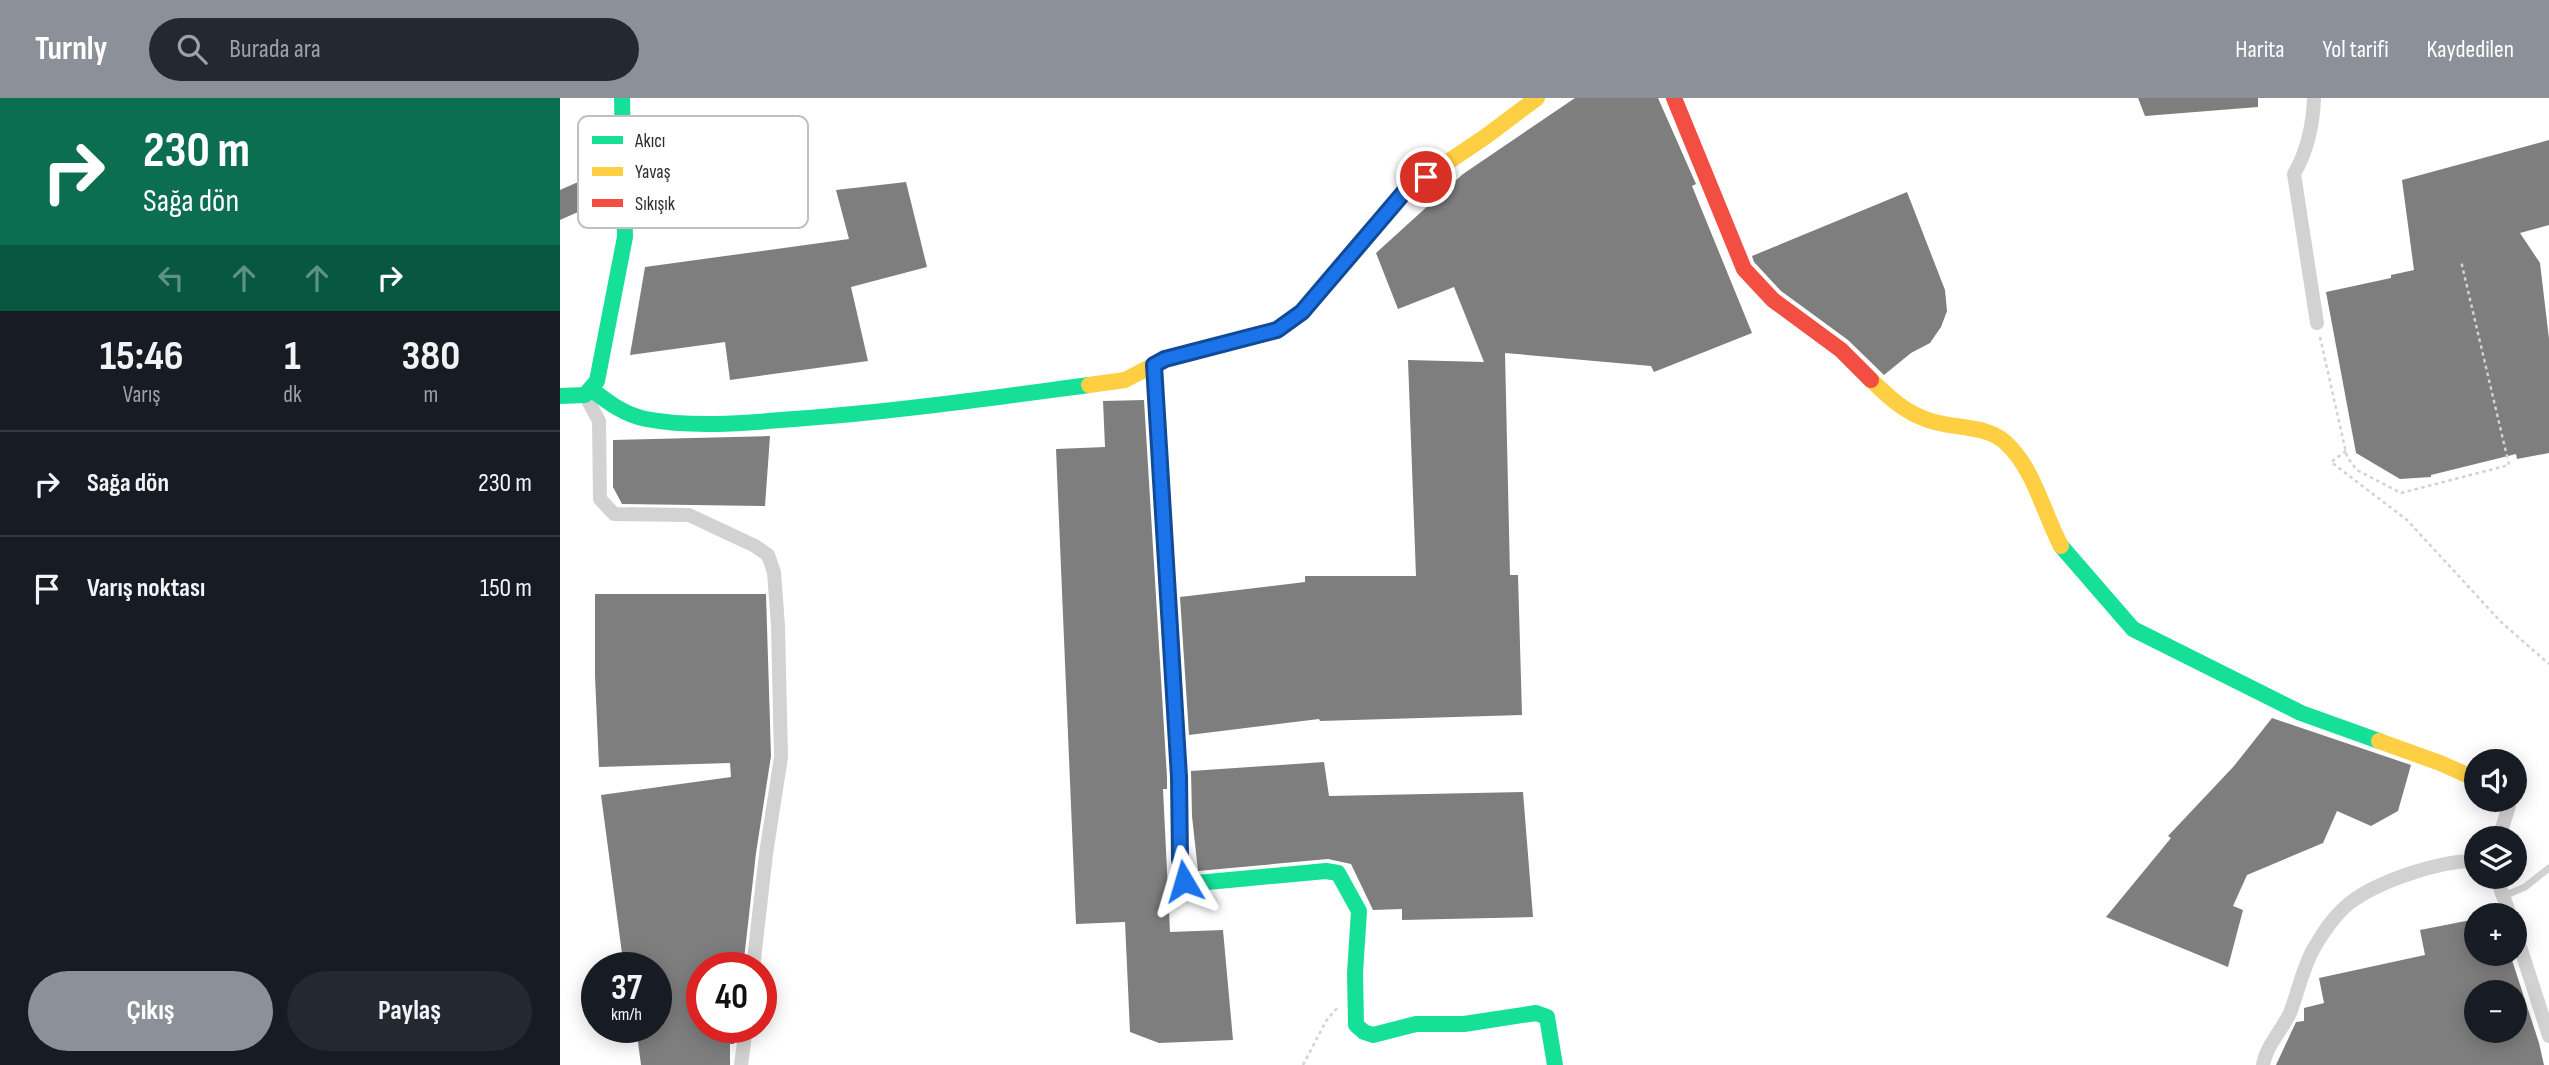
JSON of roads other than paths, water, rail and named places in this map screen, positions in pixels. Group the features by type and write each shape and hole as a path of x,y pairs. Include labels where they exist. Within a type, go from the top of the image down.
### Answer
{"street":[{"path":"560,396 588,392 619,410 645,419 741,423 888,412 1125,380 1165,359 1277,330 1302,312 1406,190 1537,98"},
{"path":"1674,98 1744,269 1773,300 1841,350 1898,406 1929,421 1979,430 2003,440 2023,461 2060,545 2133,629 2301,713 2464,774"},
{"path":"2314,98 2314,118 2306,153 2294,174 2317,323"},
{"path":"588,392 597,381 625,228"},
{"path":"1154,365 1179,777 1180,859 1184,881 1197,883 1326,871 1338,873 1359,911 1356,1025 1373,1035 1416,1024 1464,1024 1536,1013 1547,1017 1555,1065"},
{"path":"588,392 599,421 600,499 614,514 689,515 755,546 768,555 774,572 781,757 755,952"},
{"path":"2263,1065 2285,1024 2312,950 2331,921 2351,901 2404,875 2464,860"},
{"path":"2501,889 2506,903"},
{"path":"2526,966 2549,1036"},
{"path":"741,1065 744,1043"}],"lane":[{"path":"2504,897 2525,887 2549,868"}]}
